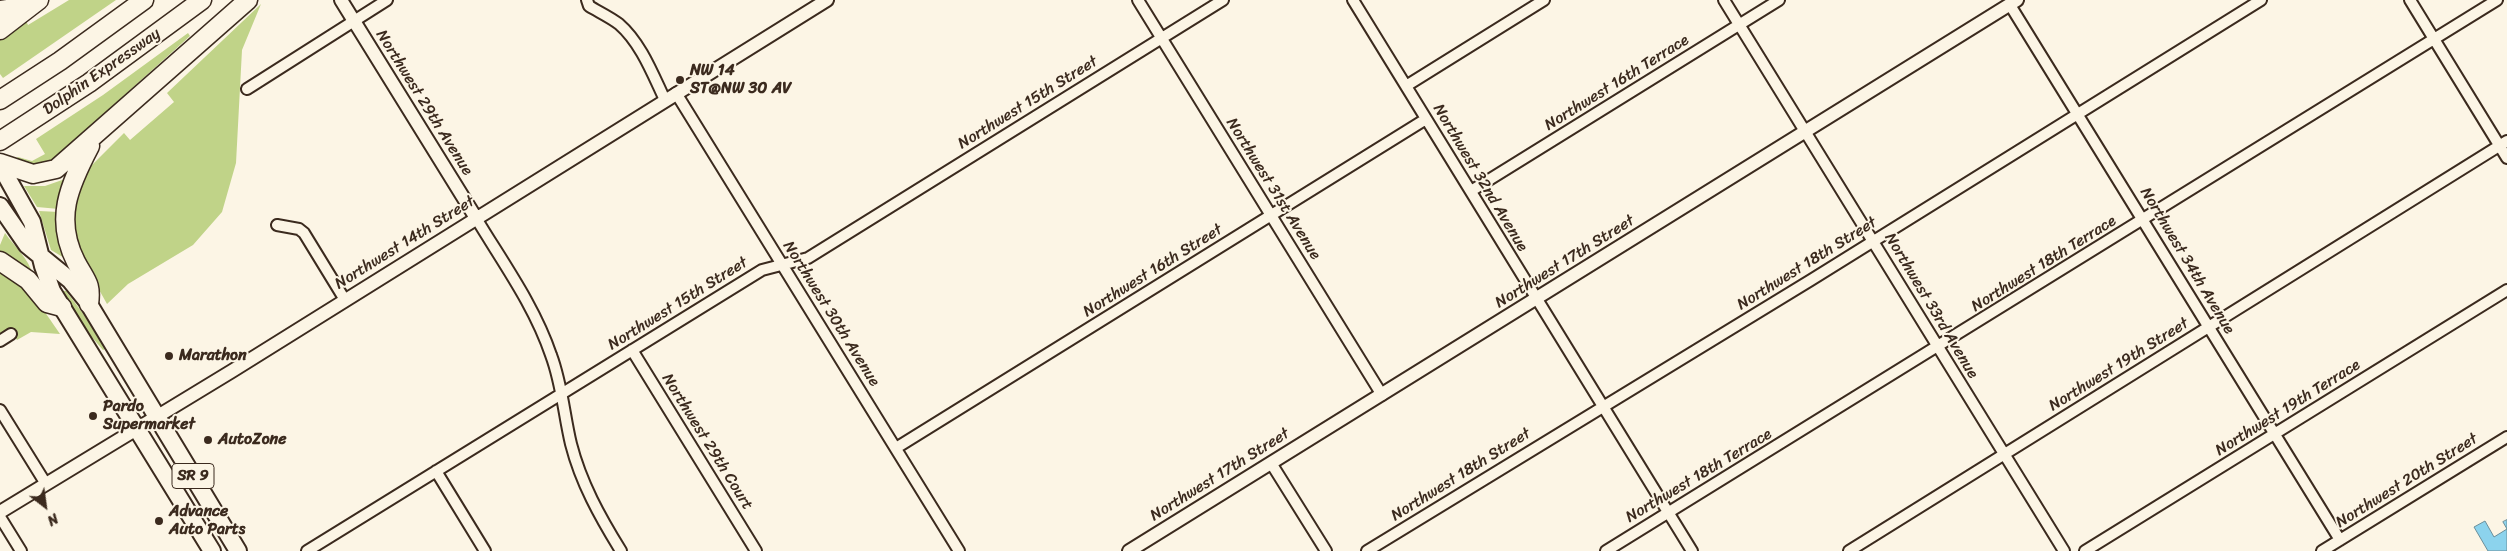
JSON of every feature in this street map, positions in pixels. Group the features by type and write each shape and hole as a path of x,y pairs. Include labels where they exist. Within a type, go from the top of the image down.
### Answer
{"highway":[{"name":"Dolphin Expressway","path":"0,100 60,61 144,0"},
{"name":"Dolphin Expressway","path":"0,141 89,83 202,0"},
{"path":"0,164 33,174 49,172 64,163 248,0"},
{"path":"0,10 34,3"},
{"path":"0,30 34,3"},
{"path":"89,304 91,288 68,242 65,211 73,179 96,135"},
{"name":"SR 9","path":"0,164 32,222 46,278 62,308 212,551"},
{"name":"SR 9","path":"0,206 19,235 70,280 89,304 238,551"},
{"path":"0,261 28,280 47,303 62,308"}],"street":[{"name":"Northwest 29th Avenue","path":"341,0 521,290 541,329 555,365 573,451 581,475 595,506 621,551"},
{"path":"247,88 387,0"},
{"name":"Northwest 30th Avenue","path":"587,0 589,6 620,25 671,97 782,265 959,551"},
{"name":"Northwest 14th Street","path":"0,512 157,417 827,0"},
{"name":"Northwest 31st Avenue","path":"1138,0 1382,395"},
{"name":"Northwest 15th Street","path":"307,551 762,270 808,258 1223,0"},
{"name":"Northwest 32nd Avenue","path":"1353,0 1692,551"},
{"path":"1406,86 1544,0"},
{"name":"Northwest 33rd Avenue","path":"1724,0 2064,551"},
{"name":"Northwest 16th Terrace","path":"1471,191 1778,0"},
{"name":"Northwest 18th Street","path":"1367,551 2261,0"},
{"path":"2410,0 2503,144 2507,158"},
{"name":"Northwest 18th Terrace","path":"1606,551 2497,0"},
{"name":"Northwest 34th Avenue","path":"2011,2 2340,540"},
{"name":"Northwest 17th Street","path":"1129,551 1537,299 2011,2"},
{"name":"Northwest 16th Street","path":"896,448 1426,119"},
{"name":"Northwest 19th Street","path":"1848,551 2503,144"},
{"path":"277,225 299,229 304,233 345,300"},
{"name":"Northwest 19th Terrace","path":"2085,551 2507,290"},
{"path":"0,341 11,334"},
{"name":"Northwest 29th Court","path":"632,350 756,551"},
{"path":"0,410 46,484"},
{"name":"Northwest 20th Street","path":"2322,551 2507,436"},
{"path":"1271,463 1326,551"},
{"path":"436,471 485,551"},
{"path":"0,517 22,551"}],"green space":[{"path":"69,0 116,0 3,78 0,74 0,37 26,21 28,25"},
{"path":"261,4 242,50 236,163 222,212 193,245 128,284 107,304 87,268 76,243 70,205 88,169 124,133 130,140 174,102 167,93"},
{"path":"188,33 190,36 59,154 59,159 42,167 14,160 18,157 32,161 45,154 36,139 103,95"},
{"path":"65,179 59,209 37,207 24,186 45,186"},
{"path":"39,211 59,212 66,259 51,250"},
{"path":"5,233 25,258 33,275 0,254 0,245"},
{"path":"0,269 19,283 41,306 60,334 31,332 17,340 10,329 0,335"},
{"path":"63,291 66,291 82,312 105,349 103,350 90,335"}],"water":[{"path":"2507,520 2507,529 2503,522"},
{"path":"2485,521 2494,537 2507,529 2507,551 2488,551 2474,527"}],"place":[{"name":"NW 14 ST@NW 30 AV","path":"680,80"},
{"name":"Marathon","path":"169,356"},
{"name":"Pardo Supermarket","path":"93,416"},
{"name":"AutoZone","path":"208,440"},
{"name":"Advance Auto Parts","path":"159,521"}]}
